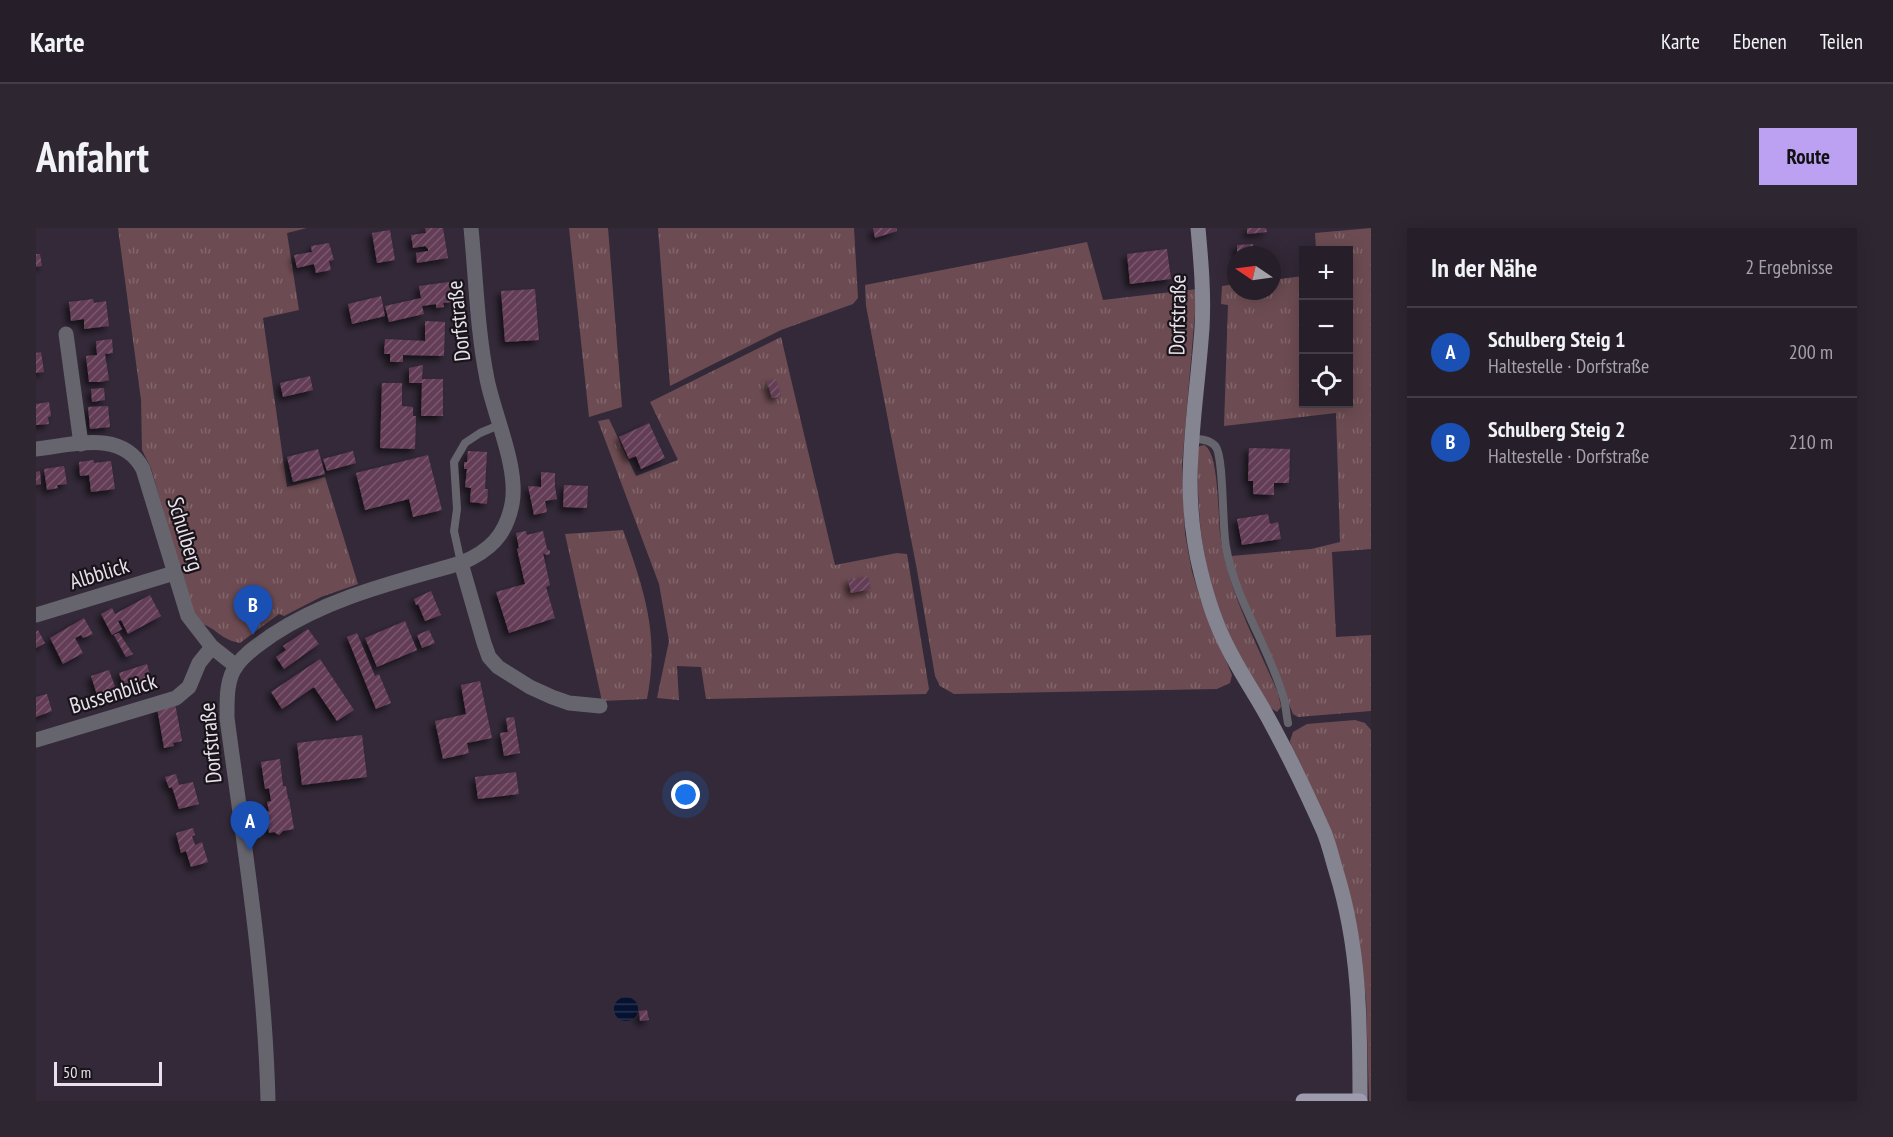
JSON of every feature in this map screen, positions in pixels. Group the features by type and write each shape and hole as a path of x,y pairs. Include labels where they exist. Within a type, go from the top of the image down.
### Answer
{"main road":[{"path":"1304,1101 1360,1101"}],"street":[{"name":"Dorfstraße","path":"268,1101 267,1047 255,922 227,718 226,695 236,666 264,641 317,609 349,596 461,563 478,556 501,535 512,502 513,486 511,470 487,379 480,336 471,228"},
{"name":"Dorfstraße","path":"1198,228 1203,298 1191,439 1189,489 1192,531 1201,574 1226,644 1272,724 1325,834 1346,900 1355,951 1360,1014 1360,1101"},
{"path":"66,334 81,444"},
{"name":"Schulberg","path":"36,448 101,442 112,443 131,451 143,469 188,616 212,647 236,666"},
{"path":"461,563 484,643 489,657 498,667 530,687 552,697 569,703 600,706"},
{"name":"Albblick","path":"36,615 174,573"},
{"name":"Bussenblick","path":"36,740 176,698 189,687 199,663 212,647"}],"lane":[{"path":"461,563 454,531 457,509 454,462 465,443 480,433 499,425"},
{"path":"1191,439 1206,440 1216,447 1219,459 1222,528 1227,553 1247,614 1265,649 1284,697 1288,723"}],"green space":[{"path":"118,228 307,228 287,233 299,310 263,318 287,487 325,477 358,584 321,597 284,616 279,614 240,643 202,624 193,613 151,468 142,450 141,400"},
{"path":"569,228 608,228 622,407 589,417"},
{"path":"658,228 854,228 858,298 853,304 781,330 670,386"},
{"path":"1371,228 1371,549 1332,552 1336,637 1371,635 1371,711 1298,717 1293,714 1237,579 1231,556 1311,549 1340,542 1336,413 1224,426 1228,305 1221,304 1222,286 1227,285 1227,300 1281,300 1281,279 1299,277 1299,408 1353,408 1353,246 1316,246 1315,233"},
{"path":"1087,242 1103,300 1197,289 1182,465 1185,534 1192,572 1201,601 1232,675 1230,683 1217,689 954,694 940,686 935,676 866,306 865,285"},
{"path":"781,337 835,565 897,553 907,554 929,689 926,694 706,699 701,667 677,666 679,700 657,698 669,641 659,584 598,421 609,419 636,476 678,460 650,402"},
{"path":"1204,445 1213,459 1220,533 1229,575 1243,615 1278,693 1281,707 1277,712 1267,706 1239,654 1213,592 1203,545 1198,498 1198,449"},
{"path":"623,530 648,613 652,654 651,676 647,699 602,701 565,534"},
{"path":"1355,720 1365,723 1371,730 1371,1101 1369,1101 1366,998 1355,918 1335,843 1292,750 1290,741 1293,732 1307,724"}],"water":[{"path":"626,997 635,1000 638,1009 635,1018 626,1021 617,1018 614,1009 617,1000"}],"building":[{"path":"425,228 443,228 448,258 417,263 416,253 428,251 428,249 425,246 413,248 411,235 426,233"},
{"path":"873,228 897,228 897,231 875,238"},
{"path":"1247,228 1266,228 1267,232 1247,234"},
{"path":"390,230 395,260 377,263 372,233"},
{"path":"329,243 334,260 329,261 331,270 316,273 314,264 297,268 294,255 312,252 311,246"},
{"path":"1253,244 1253,246 1237,246"},
{"path":"1167,249 1171,279 1130,284 1127,254"},
{"path":"36,254 40,254 42,266 36,267"},
{"path":"449,282 452,302 443,303 444,307 436,308 436,304 422,306 424,314 389,322 385,306 421,298 419,286"},
{"path":"535,289 539,340 505,342 501,291"},
{"path":"381,296 385,316 352,324 348,304"},
{"path":"93,299 94,303 106,301 109,326 84,329 84,319 71,321 69,302"},
{"path":"425,321 445,322 444,356 403,355 403,362 390,362 390,354 384,354 385,339 425,341"},
{"path":"112,339 113,353 105,354 109,380 89,382 86,356 97,355 96,341"},
{"path":"41,352 44,372 36,373 36,353"},
{"path":"423,365 422,379 443,379 443,416 421,416 422,383 409,383 409,368"},
{"path":"310,376 313,390 283,397 280,383"},
{"path":"776,379 781,396 772,398 767,381"},
{"path":"382,383 402,383 402,406 413,407 413,416 416,416 415,449 380,448"},
{"path":"104,388 105,400 92,402 91,389"},
{"path":"49,402 51,416 48,417 49,424 36,425 36,404"},
{"path":"108,406 110,427 90,429 88,407"},
{"path":"649,423 665,458 641,469 636,456 629,459 619,437"},
{"path":"1249,448 1290,449 1289,483 1274,483 1274,495 1253,494 1253,481 1248,481"},
{"path":"318,449 325,474 293,482 287,457"},
{"path":"353,451 356,463 327,471 323,459"},
{"path":"468,451 487,452 485,489 488,489 487,504 470,502 471,488 465,487 467,469 464,469"},
{"path":"428,455 442,510 413,517 409,499 365,510 356,473"},
{"path":"94,460 94,463 111,461 115,489 91,492 89,475 80,476 79,462"},
{"path":"64,466 67,484 57,485 58,488 47,490 44,469"},
{"path":"40,471 41,484 36,485 36,472"},
{"path":"541,472 555,473 557,499 545,501 547,512 534,515 528,486 541,487"},
{"path":"564,485 588,486 587,508 563,507"},
{"path":"1268,514 1270,524 1278,522 1281,539 1242,545 1237,519"},
{"path":"526,531 527,535 543,531 547,549 550,551 547,555 543,553 550,585 546,587 555,618 509,633 496,592 525,584 516,533"},
{"path":"868,576 871,589 851,593 848,580"},
{"path":"431,591 441,615 425,621 414,599"},
{"path":"150,595 161,616 128,634 121,620 118,621 122,629 112,635 101,614 112,608 115,614"},
{"path":"84,618 93,634 75,638 83,653 63,664 50,638"},
{"path":"405,621 417,650 377,667 365,638"},
{"path":"308,629 319,644 284,669 276,657 286,650 283,646"},
{"path":"38,630 45,643 36,648 36,632"},
{"path":"429,630 435,643 422,648 417,635"},
{"path":"119,633 133,654 126,657 114,635"},
{"path":"357,633 375,676 379,674 391,703 376,709 347,637"},
{"path":"320,659 354,710 337,721 314,687 282,709 271,692"},
{"path":"147,664 152,682 125,691 119,673"},
{"path":"109,670 118,695 99,701 91,676"},
{"path":"480,681 492,738 467,743 469,753 443,759 435,721 466,714 461,685"},
{"path":"47,694 52,711 36,717 36,697"},
{"path":"175,703 182,741 164,748 157,708"},
{"path":"514,717 520,753 504,756 500,733 508,732 506,718"},
{"path":"362,735 367,777 302,785 297,743"},
{"path":"280,759 283,786 286,786 294,829 283,831 279,835 274,832 269,833 266,811 269,811 267,802 271,801 269,788 265,789 261,762"},
{"path":"516,772 519,794 478,799 475,777"},
{"path":"176,774 179,785 193,782 199,804 179,809 172,787 169,788 165,777"},
{"path":"193,828 195,835 192,836 195,845 202,842 208,862 191,867 186,851 181,853 176,833"},
{"path":"647,1010 649,1020 640,1021 639,1011"}],"place":[{"name":"Schulberg Steig 2","path":"253,635"},
{"name":"Schulberg Steig 1","path":"250,851"}]}
